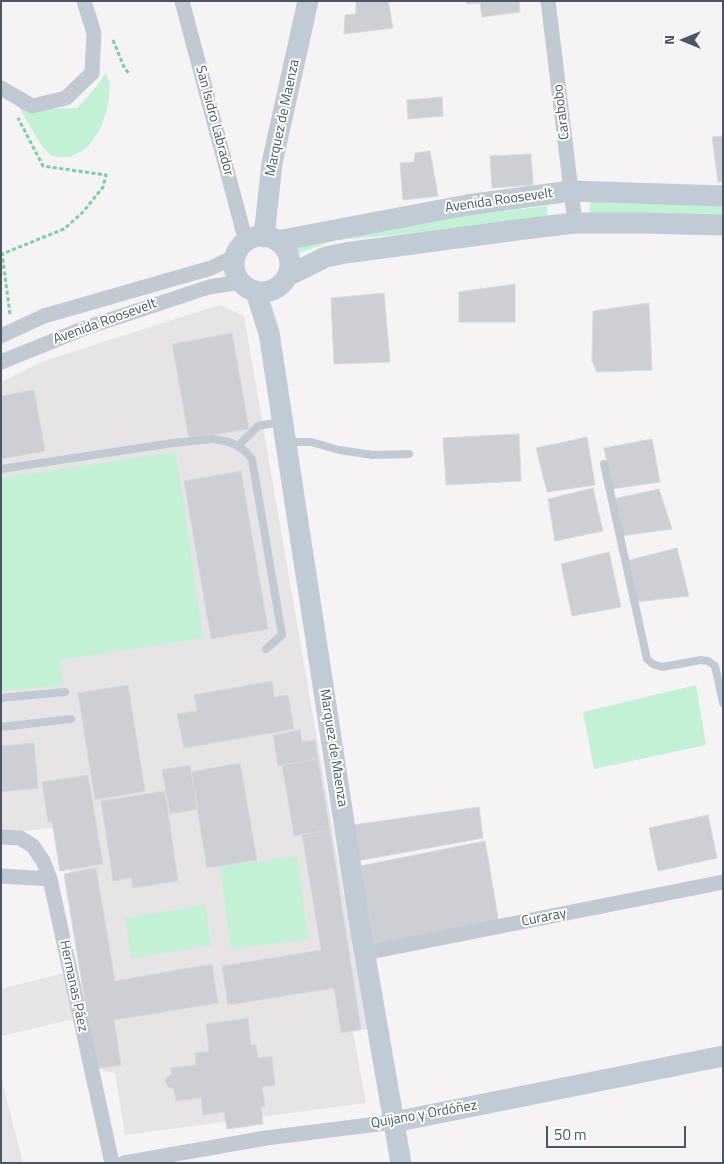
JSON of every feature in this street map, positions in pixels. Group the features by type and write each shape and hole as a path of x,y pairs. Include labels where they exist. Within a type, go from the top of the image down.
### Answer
{"street":[{"path":"2,88 32,106 66,98 92,73 94,33 84,1"},
{"name":"San Isidro Labrador","path":"182,1 256,244"},
{"name":"Marquez de Maenza","path":"308,1 256,244 235,265 236,274 256,288 269,333 360,927 402,1163"},
{"name":"Carabobo","path":"548,1 575,223"},
{"name":"Avenida Roosevelt","path":"7,334 44,316 211,268 256,244 467,205 571,191 723,196"},
{"path":"287,276 326,257 345,253 575,223 723,225"},
{"path":"256,244 284,248 289,257 290,267 287,276 280,285 256,288"},
{"name":"Avenida Roosevelt","path":"1,362 85,328 208,287 256,288"},
{"name":"Hermanas Páez","path":"1,836 20,838 33,846 43,861 50,879 112,1163"},
{"path":"1,876 50,879"},
{"name":"Curaray","path":"365,954 723,882"},
{"name":"Quijano y Ordóñez","path":"124,1163 266,1138 394,1122 723,1056"}],"lane":[{"path":"238,446 258,426 285,432 338,450 373,455 409,454"},
{"path":"1,469 173,443 213,439 238,446 252,459 282,635 266,649"},
{"path":"604,464 647,659 653,664 662,667 701,660 708,661 715,666 723,703"},
{"path":"1,698 66,692"},
{"path":"1,727 71,719"}],"path":[{"path":"113,40 124,67 129,74"},
{"path":"2,88 43,166 106,175 103,187 82,212 64,229 2,254 7,334"}],"shaded area":[{"path":"219,305 244,316 367,1029 353,1032 366,1103 125,1135 115,1073 103,1071 63,827 1,832 1,382 44,361"},
{"path":"64,973 74,1019 1,1036 1,989"},
{"path":"1,1077 23,1163 1,1163"}],"green space":[{"path":"106,73 110,86 108,105 102,125 93,140 82,151 70,157 51,155 43,148 17,104 48,109 77,108"},
{"path":"590,198 723,202 723,216 590,216"},
{"path":"547,206 548,218 335,240 294,255 293,240 394,224"},
{"path":"176,452 203,638 60,660 63,685 1,691 1,478"},
{"path":"696,685 706,745 594,769 583,712"},
{"path":"297,856 308,939 231,949 220,867"},
{"path":"205,905 211,945 132,958 125,918"}],"building":[{"path":"356,1 388,1 393,28 344,34 345,15 356,14"},
{"path":"466,1 519,1 520,12 482,17 480,3 467,4"},
{"path":"442,97 443,116 408,119 407,100"},
{"path":"723,136 723,182 718,182 712,137"},
{"path":"430,151 438,196 403,200 400,163 414,162 415,153"},
{"path":"531,154 533,185 492,188 490,156"},
{"path":"515,284 515,322 459,322 459,292"},
{"path":"384,293 390,362 334,364 331,298"},
{"path":"649,303 652,370 597,372 592,361 593,311"},
{"path":"232,333 249,429 189,439 172,344"},
{"path":"34,390 45,451 1,459 1,396"},
{"path":"519,434 521,481 446,485 443,438"},
{"path":"587,437 595,485 547,492 536,448"},
{"path":"652,439 660,482 612,489 604,448"},
{"path":"241,471 268,629 211,639 184,481"},
{"path":"593,488 603,531 555,541 548,499"},
{"path":"659,489 672,529 620,536 613,499"},
{"path":"677,548 689,596 635,602 626,561"},
{"path":"609,552 621,607 572,616 561,564"},
{"path":"272,681 274,697 288,695 294,729 184,748 177,714 197,711 194,695"},
{"path":"128,685 145,791 95,800 78,693"},
{"path":"300,730 302,742 315,740 318,759 278,766 273,735"},
{"path":"34,743 38,788 1,792 1,746"},
{"path":"318,759 330,830 294,836 282,765"},
{"path":"240,763 257,860 207,868 191,772"},
{"path":"190,765 198,809 170,814 162,770"},
{"path":"88,775 103,864 60,871 52,822 48,822 42,782"},
{"path":"165,791 178,881 133,888 131,878 113,881 101,801"},
{"path":"479,807 483,838 357,861 353,825"},
{"path":"708,815 717,858 658,871 649,828"},
{"path":"330,830 361,1029 341,1033 334,988 228,1005 222,966 321,950 302,834"},
{"path":"485,841 499,923 369,948 355,867"},
{"path":"96,868 115,981 212,964 218,1003 114,1020 121,1065 96,1069 64,874"},
{"path":"248,1018 251,1045 256,1045 258,1058 272,1056 275,1085 262,1087 265,1106 261,1107 263,1124 227,1129 224,1112 203,1115 201,1098 176,1101 174,1089 168,1087 165,1081 172,1074 171,1068 196,1065 195,1053 209,1051 206,1024"}]}
